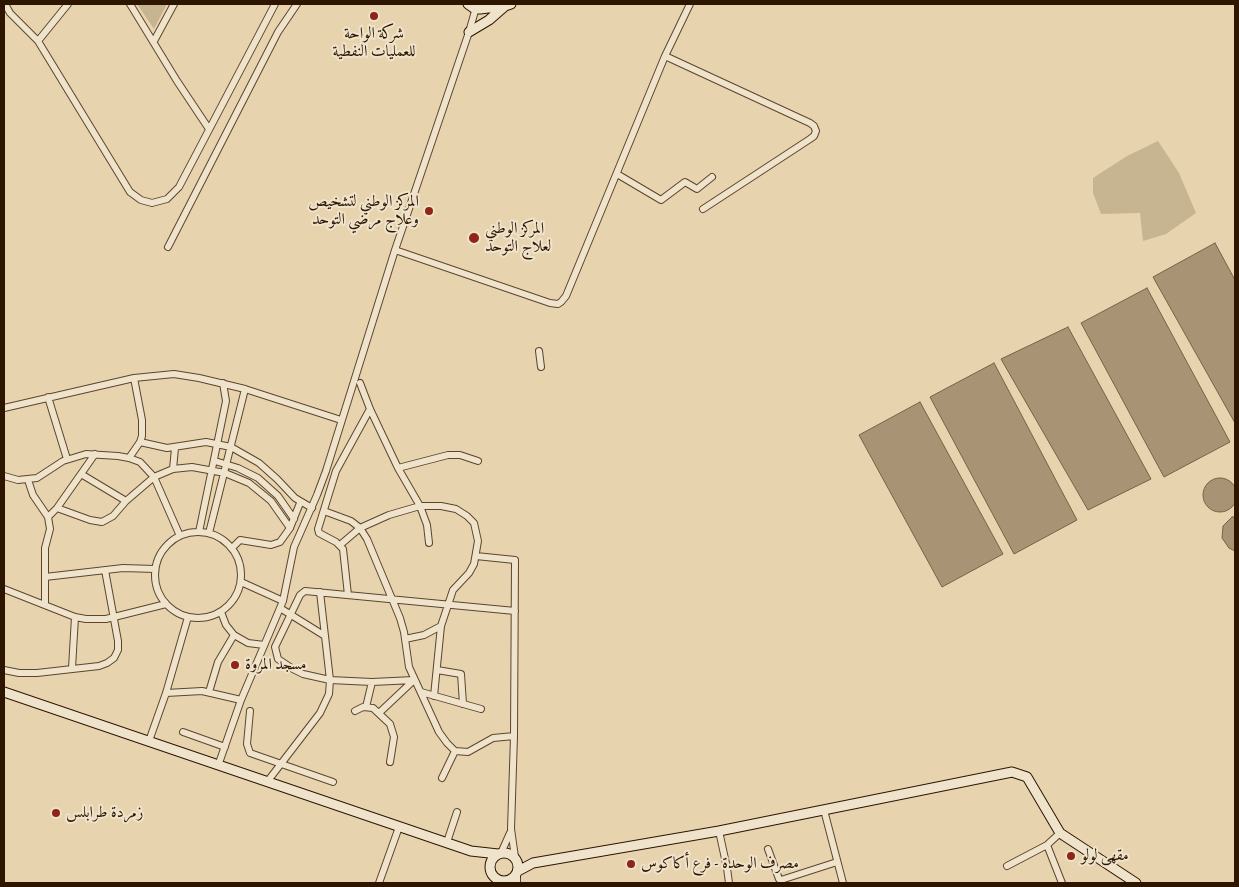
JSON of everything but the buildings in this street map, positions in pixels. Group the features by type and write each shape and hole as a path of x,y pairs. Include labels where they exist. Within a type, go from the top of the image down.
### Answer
{"main road":[{"path":"478,6 508,5"},
{"path":"468,32 490,20 508,5"},
{"path":"4,692 471,851 508,853 516,859 533,863"},
{"path":"471,851 482,860 495,878 508,881 533,863 719,831 1012,772 1027,776 1060,834 1136,883"},
{"path":"495,878 491,861 500,853"},
{"path":"516,859 518,872"}],"street":[{"path":"5,4 10,13 38,41 130,192 141,200 152,203 171,196 179,187 275,4"},
{"path":"38,41 68,4"},
{"path":"130,4 209,129"},
{"path":"154,42 174,4"},
{"path":"168,247 278,32 297,4"},
{"path":"395,250 550,303 558,304 566,296 666,56 690,4"},
{"path":"218,766 242,700 282,605 294,547 326,471 395,250 478,6"},
{"path":"666,56 810,123 816,131 810,139 703,209"},
{"path":"617,174 662,200 685,182 695,190 712,177"},
{"path":"539,351 541,367"},
{"path":"4,408 134,378 174,374 245,389 341,420"},
{"path":"129,458 142,436 142,420 134,378"},
{"path":"199,532 226,401 222,383"},
{"path":"360,383 398,468 420,506 427,525 429,543"},
{"path":"209,534 245,389"},
{"path":"48,397 67,459"},
{"path":"348,594 344,553 340,545 318,531 336,471 370,409"},
{"path":"140,442 174,448 198,443 231,447 259,463 278,479 300,502 312,508"},
{"path":"174,448 174,469"},
{"path":"4,476 18,480 28,480 45,474 67,459 86,454 129,458 140,462 154,477 180,536"},
{"path":"48,517 57,508 95,454"},
{"path":"398,468 448,455 460,454 478,461"},
{"path":"215,461 227,464 258,478 278,496 294,519"},
{"path":"57,508 90,520 102,522 113,516 126,501 154,477 174,469 192,467 225,472 249,483 272,501 290,528"},
{"path":"81,474 126,501"},
{"path":"28,480 34,495 48,517 50,529 45,548 45,605"},
{"path":"272,501 278,496"},
{"path":"232,548 238,541 243,540 275,544 284,538 300,502"},
{"path":"340,545 360,528 389,515 420,506 442,506 456,509 474,523 478,541 476,556 472,569 455,586 447,604 441,626 434,696"},
{"path":"324,511 350,521 360,528 367,539 400,618 407,658 414,680 439,732 447,743 455,751 468,752 492,738 514,736"},
{"path":"199,532 209,534 222,539 232,548 239,561 242,575 241,582 234,599 221,612 205,618 188,617 172,610 166,604 157,588 155,569 161,553 172,541 180,536 199,532"},
{"path":"476,556 515,560 512,829 516,859"},
{"path":"45,577 104,570 155,569"},
{"path":"4,670 28,674 99,666 114,658 118,650 118,642 104,570"},
{"path":"241,582 282,605 290,614 325,636"},
{"path":"4,589 75,618 96,620 113,618 166,604"},
{"path":"414,680 372,682 330,680 300,673 278,659 275,647 302,592 308,591 515,611"},
{"path":"267,782 320,713 329,694 330,680 320,592"},
{"path":"221,612 226,624 234,635 248,643 264,645"},
{"path":"149,741 166,693 188,617"},
{"path":"72,668 75,618"},
{"path":"405,639 424,635 441,626"},
{"path":"209,692 218,662 234,635"},
{"path":"437,670 461,674 463,704"},
{"path":"379,713 414,680"},
{"path":"366,707 372,682"},
{"path":"166,693 209,692 242,700"},
{"path":"421,692 481,709"},
{"path":"355,711 366,707 373,708 390,724 394,731 394,737 390,762"},
{"path":"250,711 248,750 254,754 333,782"},
{"path":"182,732 225,747"},
{"path":"442,778 455,751"},
{"path":"824,810 843,883"},
{"path":"446,842 457,812"},
{"path":"379,883 400,827"},
{"path":"500,853 512,829"},
{"path":"719,831 729,883"},
{"path":"1007,866 1047,844 1060,834"},
{"path":"1047,844 1062,883"},
{"path":"768,850 781,880 837,862"},
{"path":"517,883 518,872"}],"shaded area":[{"path":"137,4 167,4 154,29"},
{"path":"1158,141 1179,173 1196,213 1166,234 1143,241 1140,213 1101,214 1093,193 1093,178 1127,156"},
{"path":"1215,243 1235,280 1235,423 1153,277"},
{"path":"1147,288 1230,442 1164,477 1081,323"},
{"path":"1068,327 1151,479 1088,510 1001,359"},
{"path":"994,363 1077,520 1014,554 930,397"},
{"path":"920,402 1003,554 942,587 859,435"},
{"path":"1220,478 1227,479 1232,483 1236,488 1236,502 1232,507 1227,511 1220,512 1213,511 1208,507 1204,502 1203,495 1204,488 1208,483 1213,479"},
{"path":"1232,517 1235,517 1235,551 1229,548 1222,538 1223,526"}],"place":[{"name":"شركة الواحة للعمليات النفطية","path":"374,16"},
{"name":"المركز الوطني لتشخيص وعلاج مرضي التوحد","path":"429,211"},
{"name":"المركز الوطني لعلاج التوحد","path":"474,238"},
{"name":"مسجد المروة","path":"235,665"},
{"name":"زمردة طرابلس","path":"56,813"},
{"name":"مقهى لولو","path":"1071,856"},
{"name":"مصرف الوحدة - فرع أكاكوس","path":"631,864"}]}
